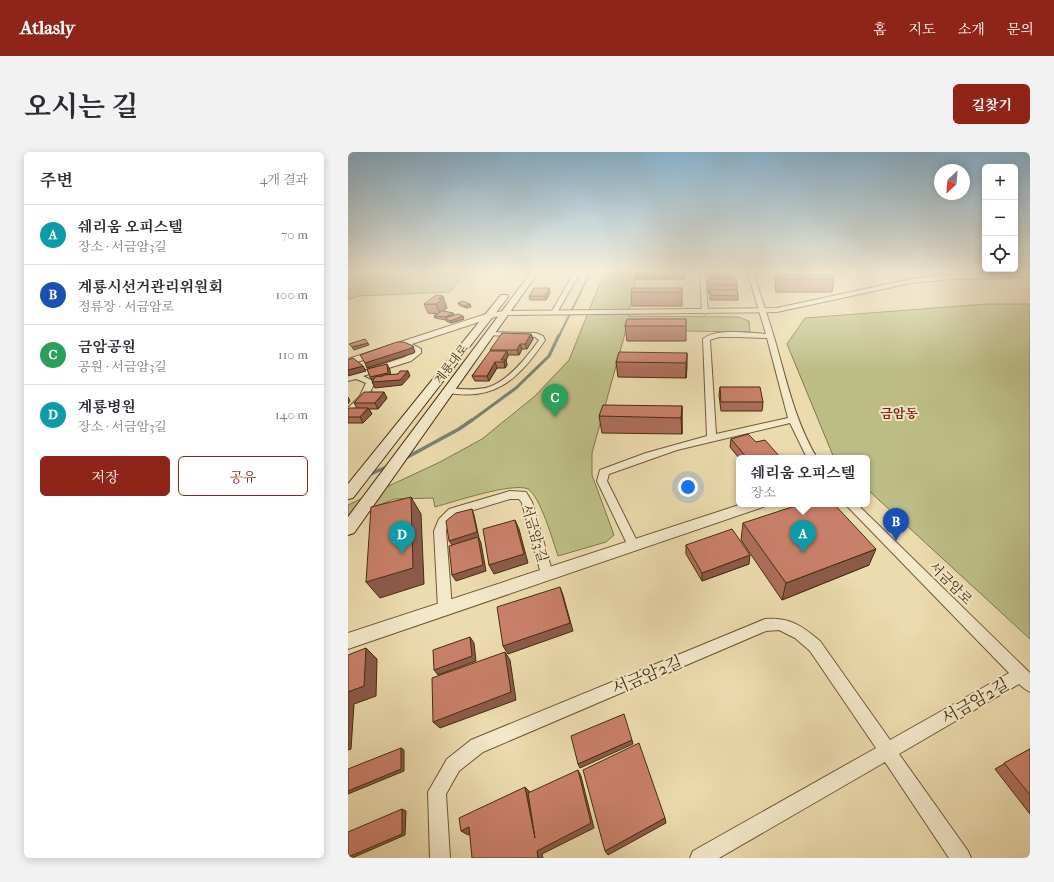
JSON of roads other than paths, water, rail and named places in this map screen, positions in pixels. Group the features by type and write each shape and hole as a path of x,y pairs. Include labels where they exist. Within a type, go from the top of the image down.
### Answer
{"main road":[{"name":"계룡대로","path":"348,494 498,304"},
{"name":"계룡대로","path":"348,529 511,304"}],"street":[{"path":"557,311 561,304"},
{"path":"704,304 705,312"},
{"path":"760,304 770,336 792,420 810,455"},
{"path":"348,362 489,316 504,313 557,311 762,311 777,310 805,304"},
{"path":"448,390 480,392 493,389 522,365 537,349 542,340 541,337 536,335 488,334"},
{"path":"712,438 706,339 716,336 770,336"},
{"path":"351,378 408,359 415,355 418,351 406,343"},
{"path":"348,413 364,397 371,382 351,378"},
{"path":"633,545 602,481 604,472 620,465 712,438 792,420"},
{"name":"서금암3길","path":"445,608 440,531 444,522 453,512 510,495 522,495 527,502 547,574"},
{"name":"서금암3길","path":"348,641 749,507"},
{"name":"서금암로","path":"853,507 1025,679"},
{"name":"서금암2길","path":"440,858 437,792 453,765 476,746 765,625 780,624 800,633 815,646 961,858"},
{"name":"서금암2길","path":"700,858 888,750 1025,679"}],"waterway":[{"path":"559,336 575,304"},
{"path":"471,421 516,388 549,356 559,335"},
{"path":"402,460 459,429 472,420"},
{"path":"368,475 389,466"}],"place":[{"name":"금암공원","path":"555,417"},
{"name":"계룡시선거관리위원회","path":"896,541"},
{"name":"쉐리움 오피스텔","path":"803,553"},
{"name":"계룡병원","path":"402,554"}],"district":[{"name":"금암동","path":"899,413"}]}
